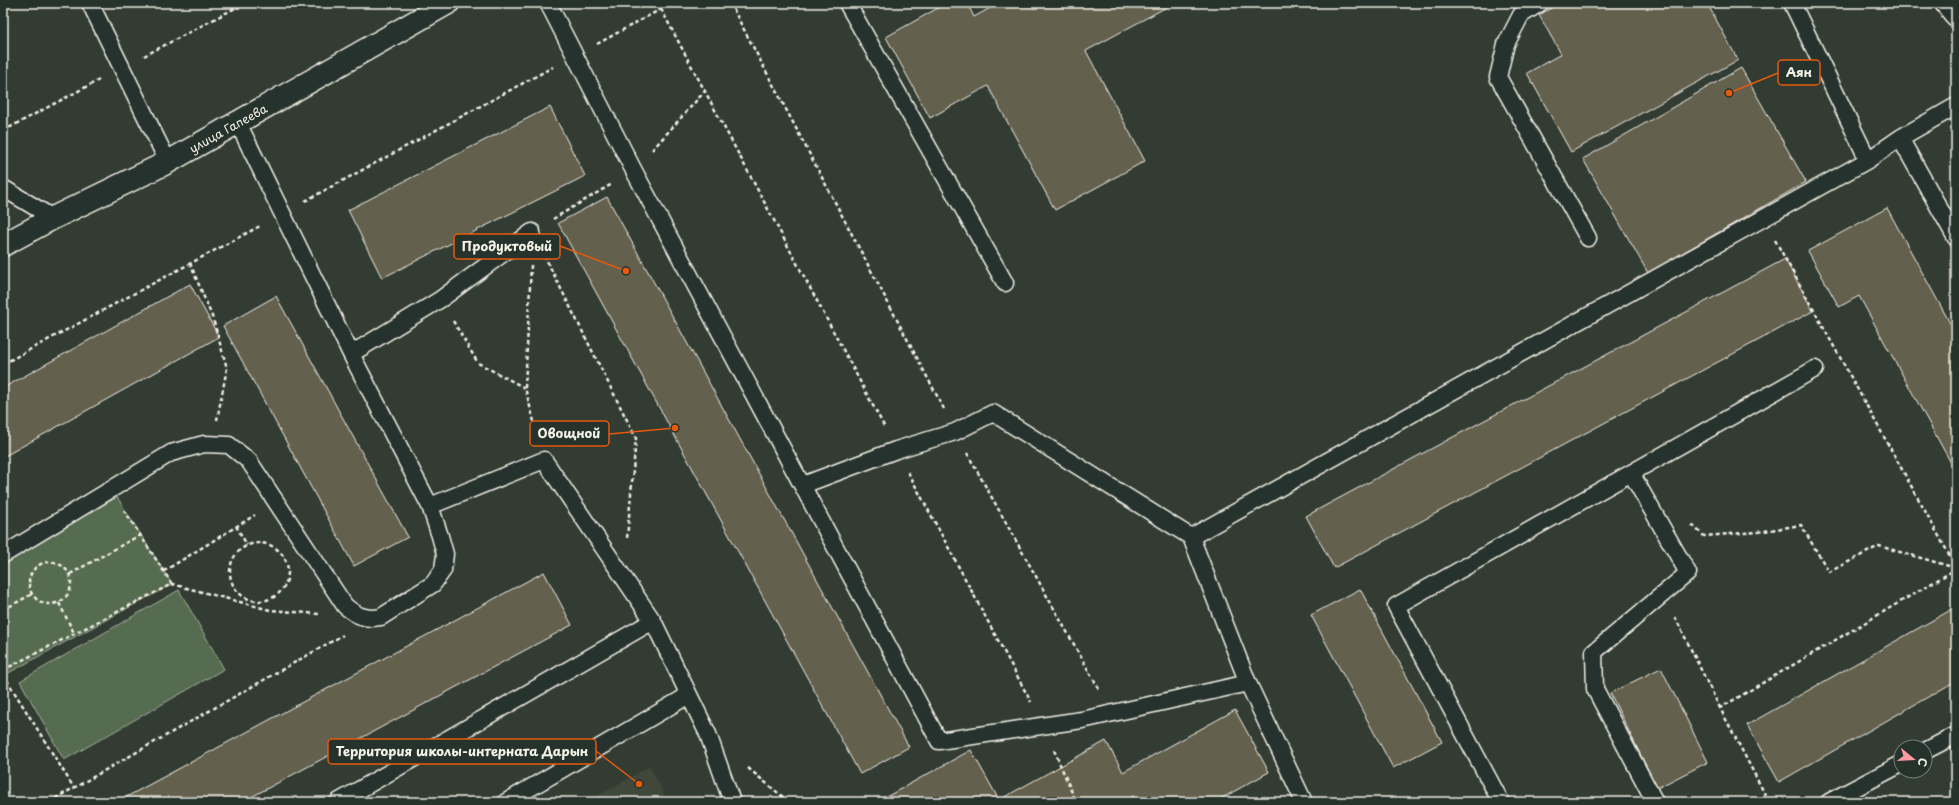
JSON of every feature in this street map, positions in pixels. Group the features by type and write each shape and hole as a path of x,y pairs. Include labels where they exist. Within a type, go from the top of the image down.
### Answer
{"main road":[{"name":"улица Гапеева","path":"3,245 53,218 168,162 448,3"},
{"path":"1946,3 1956,15"}],"lane":[{"path":"90,3 168,162"},
{"path":"548,3 634,171 939,742 1044,726 1112,713 1248,683"},
{"path":"847,3 1005,283"},
{"path":"1540,3 1521,14 1506,44 1498,76 1588,238"},
{"path":"1792,3 1868,160"},
{"path":"1191,537 1868,160 1900,138 1956,106"},
{"path":"3,555 171,453 204,444 213,444 229,446 249,461 346,606 364,618 381,617 433,584 443,570 445,554 430,506 351,354 238,123"},
{"path":"1900,138 1956,238"},
{"path":"3,188 53,218"},
{"path":"351,354 441,299 532,232"},
{"path":"1501,802 1396,606 1815,369"},
{"path":"803,485 896,450 955,432 993,413 1191,537 1248,683 1304,802"},
{"path":"430,506 544,460 653,621 708,734 732,802"},
{"path":"1631,473 1688,573 1594,652 1596,689 1655,802"},
{"path":"338,802 653,621"},
{"path":"506,802 689,695"},
{"path":"1933,747 1956,735"},
{"path":"1829,802 1893,768"}],"path":[{"path":"3,131 245,3"},
{"path":"574,56 672,3"},
{"path":"730,3 955,432 1112,713"},
{"path":"661,9 1044,726 1076,802"},
{"path":"532,232 634,171 705,91"},
{"path":"1762,218 1956,568"},
{"path":"532,232 525,388 544,460"},
{"path":"532,232 636,438 624,578"},
{"path":"190,263 212,319 227,368 213,444"},
{"path":"441,299 478,363 525,388"},
{"path":"164,571 276,502"},
{"path":"122,507 172,584"},
{"path":"1686,520 1704,536 1758,532 1801,526 1829,572 1879,546 1956,568"},
{"path":"236,526 247,545"},
{"path":"70,574 140,535"},
{"path":"262,542 276,548 286,559 288,575 283,589 271,599 256,601 242,596 232,584 230,568 235,554 247,545 262,542"},
{"path":"51,561 62,565 70,574 72,585 68,596 59,603 48,605 38,601 32,594 28,582 32,571 40,564 51,561"},
{"path":"1720,708 1956,568"},
{"path":"3,670 172,584 270,610 364,618"},
{"path":"1663,593 1769,802"},
{"path":"3,610 32,594"},
{"path":"255,606 256,601"},
{"path":"59,603 74,633"},
{"path":"49,802 364,618"},
{"path":"3,674 74,788"}],"shaded area":[{"path":"650,766 668,802 587,802"}],"green space":[{"path":"117,497 172,584 3,676 3,562"},
{"path":"179,590 224,669 64,760 20,681"}],"building":[{"path":"947,3 967,3 974,17 999,3 1174,3 1086,51 1145,161 1055,210 988,86 930,118 886,37"},
{"path":"1560,3 1707,3 1738,60 1571,152 1527,73 1561,54 1539,15"},
{"path":"1741,68 1806,182 1648,273 1583,159"},
{"path":"550,107 585,176 382,278 348,210"},
{"path":"607,197 909,747 860,774 558,223"},
{"path":"1887,208 1956,334 1956,472 1859,296 1839,307 1808,251"},
{"path":"1785,259 1813,311 1334,568 1306,516"},
{"path":"190,284 219,337 3,457 3,388"},
{"path":"276,296 408,537 354,566 223,326"},
{"path":"544,572 572,625 242,802 117,802"},
{"path":"1360,589 1442,742 1393,768 1311,615"},
{"path":"1956,607 1956,681 1779,782 1747,725"},
{"path":"1661,668 1708,762 1657,788 1610,693"},
{"path":"1235,710 1269,772 1215,802 1136,802 1133,796 1123,802 877,802 971,750 999,800 1106,741 1123,772"}],"place":[{"name":"Аян","path":"1729,93"},
{"name":"Продуктовый","path":"626,271"},
{"name":"Овощной","path":"675,428"},
{"name":"Территория школы-интерната Дарын","path":"639,784"}]}
